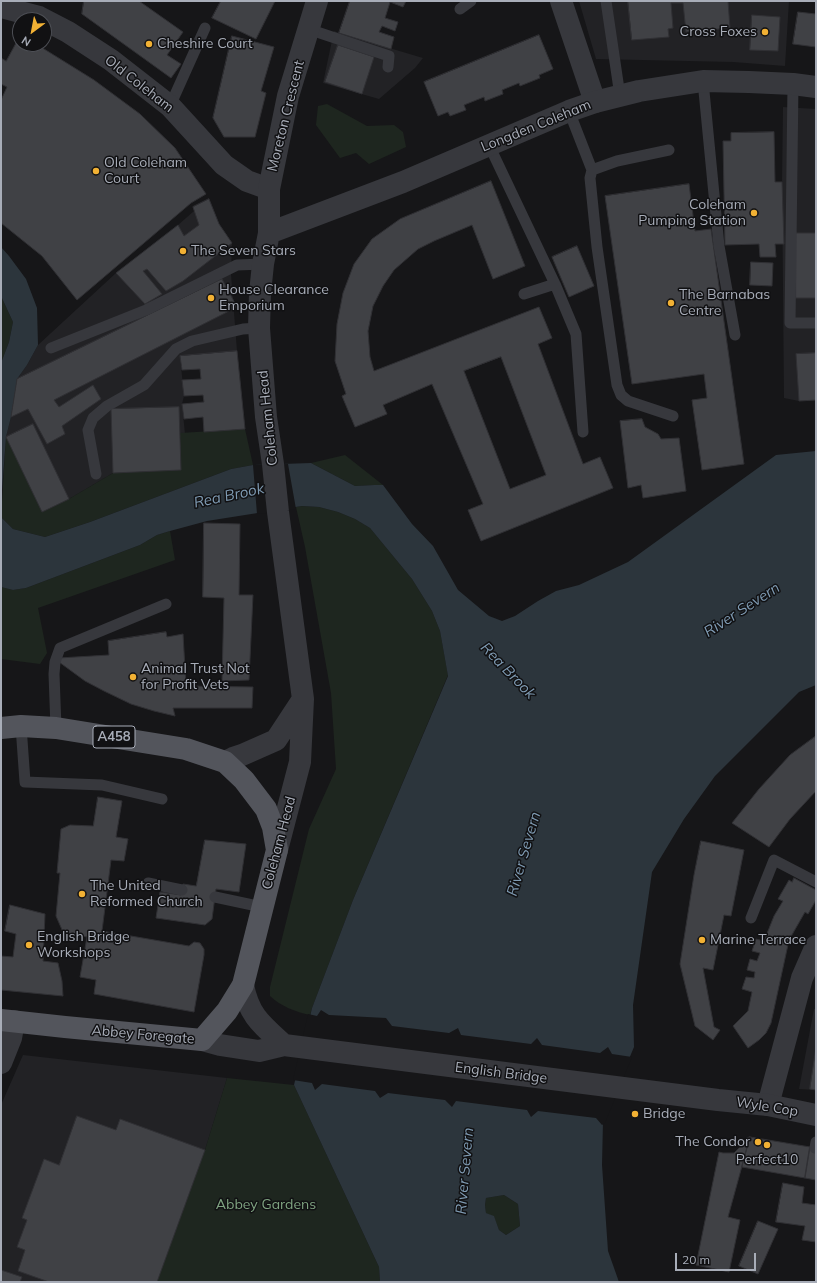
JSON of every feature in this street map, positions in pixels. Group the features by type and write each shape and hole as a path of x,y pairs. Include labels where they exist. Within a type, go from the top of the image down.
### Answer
{"main road":[{"name":"A458","path":"11,727 56,728 186,749 225,762 244,780 266,810 273,827 277,850"},
{"name":"Coleham Head","path":"202,1040 227,1011 243,985 277,850"},
{"name":"Abbey Foregate","path":"7,1021 202,1040"}],"street":[{"name":"Moreton Crescent","path":"269,232 269,189 288,96 317,1"},
{"path":"561,1 595,102"},
{"name":"Old Coleham","path":"1,7 40,9 68,32 110,60 170,106 224,165 247,181 269,189"},
{"name":"Longden Coleham","path":"269,232 403,182 569,111 595,102 639,91 703,81 793,84 816,87"},
{"name":"Coleham Head","path":"269,232 263,264 259,328 266,417 303,699 300,762 277,850"},
{"path":"225,762 276,740 303,699"},
{"path":"768,1105 802,978 816,946"},
{"path":"243,985 246,999 256,1018 286,1046"},
{"path":"1,1063 11,1038 7,1021"},
{"name":"Abbey Foregate","path":"202,1040 220,1045 259,1051 286,1046"},
{"name":"English Bridge","path":"286,1046 718,1100"},
{"name":"Wyle Cop","path":"718,1100 768,1105 816,1115"}],"lane":[{"path":"460,9 471,1"},
{"path":"606,1 620,96"},
{"path":"170,106 205,28"},
{"path":"308,29 389,56 388,66"},
{"path":"703,81 719,246 735,335"},
{"path":"793,84 790,323 816,323"},
{"path":"569,111 592,170 590,178 598,247 618,385 621,395 628,401 673,416"},
{"path":"488,145 576,334 583,432"},
{"path":"592,170 617,161 669,150"},
{"path":"51,348 146,310 237,265 263,264"},
{"path":"524,294 554,284"},
{"path":"96,474 88,430 93,418 107,406 144,384 176,350 192,341 243,329 259,328"},
{"path":"56,728 54,674 55,662 60,648 166,604"},
{"path":"11,727 25,782 102,785 162,799"},
{"path":"751,918 774,860 816,882"},
{"path":"148,883 182,890"},
{"path":"215,897 262,907"}],"shaded area":[{"path":"579,1 789,1 785,66 733,62 596,59"},
{"path":"334,31 423,58 415,68 379,99 323,83"},
{"path":"783,107 816,109 816,400 799,401 784,398 782,182"},
{"path":"209,199 219,224 232,243 231,274 237,351 180,356 184,396 182,404 185,434 180,434 181,470 113,473 69,499 42,512 6,437 17,379 38,345 116,273 194,211 193,207"},
{"path":"814,1009 816,1009 816,1090 799,1089"},
{"path":"23,1055 227,1078 205,1150 157,1282 1,1282 1,1105"}],"green space":[{"path":"327,104 367,126 394,125 403,132 406,147 369,164 356,153 340,158 316,125 318,106"},
{"path":"1,296 13,322 9,342 1,363"},
{"path":"245,429 253,465 231,469 90,522 45,537 13,529 1,517 6,437 42,512 69,499 113,473 181,470 180,433"},
{"path":"345,455 383,485 355,486 311,463"},
{"path":"296,507 319,507 338,512 355,519 370,528 412,579 432,611 440,631 448,675 353,900 310,1015 288,1008 278,1003 270,996 270,987 309,829 336,769 331,693 305,547"},
{"path":"170,531 175,560 38,608 47,653 40,664 1,659 1,587 13,590 26,588 140,545 157,535"},
{"name":"Abbey Gardens","path":"227,1078 294,1085 379,1267 380,1282 157,1282 205,1150"},
{"path":"504,1195 518,1204 520,1226 506,1235 499,1230 494,1217 486,1213 485,1205 486,1198"}],"water":[{"path":"1,247 26,279 37,308 38,345 17,379 6,437 1,504 1,363 9,342 13,322 1,296"},
{"path":"816,451 816,685 799,692 715,776 684,819 652,872 633,1005 634,1047 603,1121 602,1165 608,1251 619,1282 380,1282 379,1267 294,1085 312,1008 353,900 448,676 440,631 432,611 412,579 370,528 355,519 338,512 319,507 302,506 207,521 170,531 157,535 140,545 26,588 13,590 1,587 1,517 13,529 45,537 90,522 231,469 253,465 311,463 355,486 383,485 412,524 433,546 458,590 489,616 502,621 515,616 556,591 579,585 628,562 776,455","holes":["504,1195 518,1204 520,1226 506,1235 499,1230 494,1216 486,1213 486,1198"]}],"pier":[{"path":"288,464 296,509 257,514 253,465"},
{"path":"321,1010 329,1015 386,1018 392,1026 449,1033 458,1028 461,1035 531,1044 537,1038 542,1045 600,1053 608,1047 612,1054 632,1057 605,1123 602,1125 596,1118 538,1111 531,1117 527,1110 456,1101 452,1107 445,1100 388,1093 380,1098 375,1091 322,1084 315,1090 312,1083 293,1080 308,1014 317,1016"}],"building":[{"name":"Cheshire Court","path":"84,1 139,1 183,32 167,55 181,64 171,78 82,14"},
{"path":"221,1 275,1 256,39 212,18"},
{"path":"350,1 406,1 403,7 390,2 385,18 398,22 395,31 382,26 379,32 394,37 391,49 339,33"},
{"path":"628,1 728,1 730,28 686,32 683,3 671,3 673,28 668,29 669,37 632,40"},
{"path":"798,12 816,14 816,47 793,44"},
{"path":"752,15 780,17 778,51 750,50"},
{"path":"539,35 553,69 539,75 540,78 520,86 519,83 502,90 503,94 485,101 484,97 464,105 466,110 450,116 448,112 438,116 424,82"},
{"path":"232,36 274,47 261,91 266,93 255,137 224,137 213,118"},
{"path":"338,45 374,57 362,94 325,82"},
{"name":"Old Coleham Court","path":"12,50 12,52 49,52 94,80 140,114 175,148 206,194 191,203 77,300 42,256 1,223 1,100 7,87 1,84 1,58 6,61"},
{"name":"Coleham Pumping Station","path":"774,132 775,182 782,182 784,244 775,244 776,257 760,257 759,244 725,245 723,141 731,141 731,133"},
{"path":"491,181 525,266 493,279 472,225 418,249 394,270 383,286 373,306 368,331 370,357 374,371 539,307 552,338 538,344 583,464 600,457 613,488 481,541 468,510 483,504 432,384 383,405 387,414 355,427 342,396 346,394 335,361 337,324 343,293 354,264 372,239 400,219","holes":["501,357 546,475 510,489 464,371"]},
{"name":"The Barnabas Centre","path":"689,184 695,231 711,229 744,464 702,470 692,400 707,398 704,374 632,384 605,196"},
{"name":"The Seven Stars","path":"209,199 219,224 232,243 183,281 166,291 147,269 143,271 162,294 145,304 116,273 178,225 184,236 199,225 193,207"},
{"path":"796,233 816,233 816,298 796,298"},
{"path":"577,246 594,286 569,297 552,257"},
{"path":"751,262 773,263 772,286 750,285"},
{"path":"222,279 237,307 54,400 59,407 93,385 101,399 62,426 65,434 47,444 28,409 11,417 17,379"},
{"path":"237,351 245,429 204,432 203,417 184,419 182,404 204,402 203,395 184,396 182,380 201,379 200,369 182,370 180,356"},
{"path":"816,353 816,400 799,401 796,354"},
{"path":"179,407 181,470 113,473 111,409"},
{"path":"642,419 645,427 658,434 661,439 679,438 686,491 643,498 641,485 628,488 620,421"},
{"path":"33,424 69,499 42,512 6,437"},
{"path":"204,523 240,524 239,595 253,595 249,680 222,681 224,598 203,597"},
{"name":"Animal Trust Not for Profit Vets","path":"166,632 167,637 183,634 186,686 253,687 252,708 173,708 175,716 154,711 131,704 104,691 85,681 59,662 59,658 109,655 108,641"},
{"path":"816,736 816,791 790,819 769,847 732,823 759,789 790,755"},
{"name":"The United Reformed Church","path":"98,797 122,801 116,837 128,839 124,861 111,860 102,931 189,946 194,942 200,943 204,949 204,955 194,1012 94,994 96,980 80,977 87,937 63,932 56,916 60,873 57,873 61,829 70,825 93,826"},
{"path":"205,840 246,844 239,892 216,889 212,919 205,925 156,918 160,892 181,895 183,884 196,886"},
{"name":"Marine Terrace","path":"701,841 744,850 731,916 724,915 713,970 703,968 714,1027 720,1030 713,1040 695,1026 680,964"},
{"path":"794,878 816,890 816,900 808,914 805,912 789,940 771,1023 766,1033 748,1048 733,1026 748,1011 752,992 742,989 746,977 754,978 755,972 747,970 750,959 757,961 760,953 752,951 756,939 764,941 774,916 783,901 778,899 789,880 792,882"},
{"name":"English Bridge Workshops","path":"10,905 45,914 43,961 58,963 62,981 63,996 1,990 1,956 13,957 16,934 5,931"},
{"path":"816,1048 816,1090 810,1089"},
{"path":"77,1116 116,1130 120,1119 205,1150 157,1282 49,1282 18,1271 25,1250 17,1247 27,1220 22,1218 44,1159 59,1165"},
{"path":"750,1137 728,1217 740,1220 729,1272 696,1265 719,1152 734,1153 743,1144 745,1139"},
{"path":"750,1137 810,1147 805,1178 742,1167"},
{"path":"810,1147 816,1148 816,1180 805,1178"},
{"path":"783,1183 804,1187 802,1203 816,1205 816,1242 802,1240 805,1226 776,1222"},
{"path":"758,1221 778,1229 758,1274 739,1266"},
{"path":"1,1270 22,1277 20,1282 1,1282"}],"place":[{"name":"Cross Foxes","path":"765,32"},
{"name":"Cheshire Court","path":"149,44"},
{"name":"Old Coleham Court","path":"96,171"},
{"name":"Coleham Pumping Station","path":"754,213"},
{"name":"The Seven Stars","path":"183,251"},
{"name":"House Clearance Emporium","path":"211,298"},
{"name":"The Barnabas Centre","path":"671,303"},
{"name":"Animal Trust Not for Profit Vets","path":"133,677"},
{"name":"The United Reformed Church","path":"82,894"},
{"name":"Marine Terrace","path":"702,940"},
{"name":"English Bridge Workshops","path":"29,945"},
{"name":"Bridge","path":"635,1114"},
{"name":"The Condor","path":"758,1142"},
{"name":"Perfect10","path":"767,1145"}],"water label":[{"name":"Rea Brook","path":"229,496"},
{"name":"River Severn","path":"742,610"},
{"name":"Rea Brook","path":"508,671"},
{"name":"River Severn","path":"524,854"},
{"name":"River Severn","path":"465,1171"}]}
